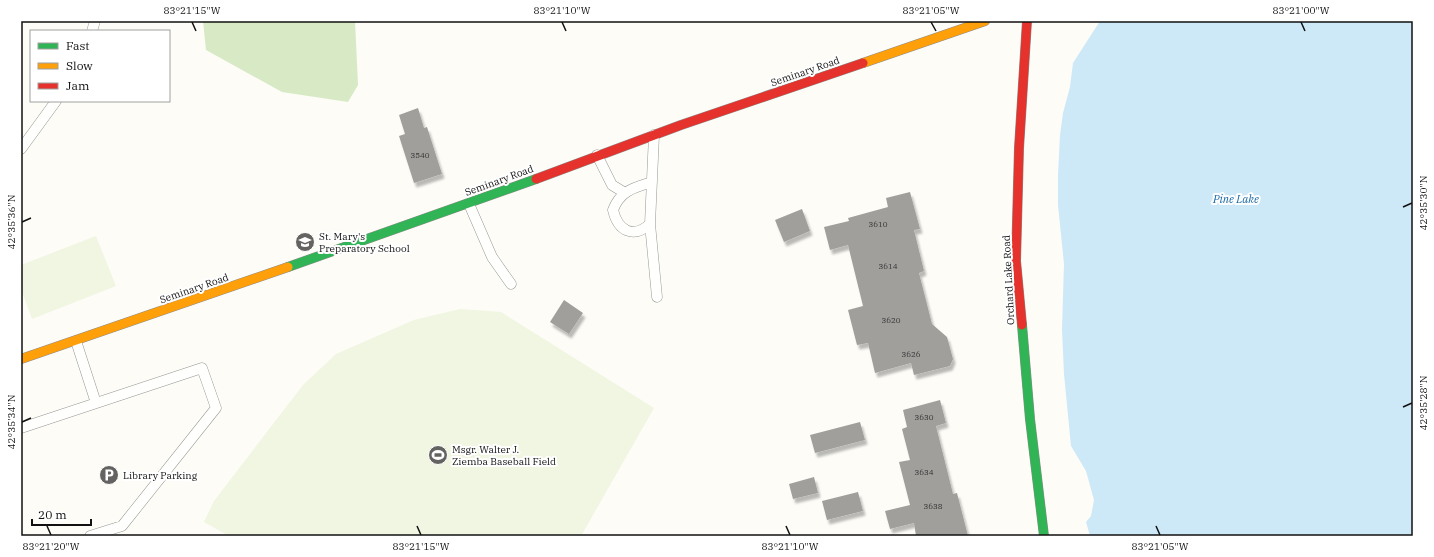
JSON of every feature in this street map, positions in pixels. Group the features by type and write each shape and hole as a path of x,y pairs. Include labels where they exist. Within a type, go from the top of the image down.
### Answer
{"street":[{"name":"Seminary Road","path":"21,359 468,204 654,135 985,21"},
{"name":"Orchard Lake Road","path":"1027,21 1018,163 1016,261 1030,419 1044,536"}],"lane":[{"path":"21,149 55,102"},
{"path":"654,135 650,224 657,297"},
{"path":"597,155 612,185 625,193"},
{"path":"650,224 637,232 629,232 617,224 613,210 618,198 633,188 652,182"},
{"path":"468,204 492,257 511,284"},
{"path":"76,341 96,403"},
{"path":"21,428 202,368 216,408 122,526 90,536"}],"green space":[{"path":"203,21 355,21 358,85 348,102 282,92 206,50"},
{"path":"96,236 116,286 32,319 21,289 21,265"},
{"name":"Msgr. Walter J. Ziemba Baseball Field","path":"460,309 501,312 654,408 581,536 229,536 204,522 214,501 303,385 336,354 414,320"}],"water":[{"name":"Pine Lake","path":"1100,21 1413,21 1413,536 1090,536 1086,522 1091,516 1094,500 1086,471 1071,446 1064,374 1062,329 1064,264 1058,205 1058,175 1060,135 1063,113 1070,87 1073,63"}],"building":[{"path":"418,108 424,128 427,127 442,174 414,183 399,136 405,134 399,115"},
{"path":"910,192 920,229 914,230 924,271 919,273 932,324 947,337 953,359 950,366 914,375 911,363 875,373 868,343 857,345 848,310 863,306 848,245 830,250 824,227 849,221 848,218 888,207 886,198"},
{"path":"802,209 810,231 784,242 775,220"},
{"path":"564,300 583,313 569,334 550,322"},
{"path":"940,400 946,423 936,426 953,494 957,493 968,536 916,536 914,523 890,529 885,511 910,505 899,462 910,460 902,429 907,427 903,410"},
{"path":"860,422 865,440 815,453 810,435"},
{"path":"814,477 818,493 793,499 789,484"},
{"path":"858,492 863,511 827,520 822,501"}],"traffic: fast":[{"path":"288,267 536,179"},
{"path":"1022,325 1030,419 1044,536"}],"traffic: slow":[{"path":"863,63 985,21"},
{"path":"21,359 288,267"}],"traffic: jam":[{"path":"1022,325 1016,261 1019,148 1027,21"},
{"path":"536,179 681,125 863,63"}],"place":[{"name":"St. Mary's Preparatory School","path":"305,242"},
{"name":"Msgr. Walter J. Ziemba Baseball Field","path":"438,455"},
{"name":"Library Parking","path":"109,475"}]}
